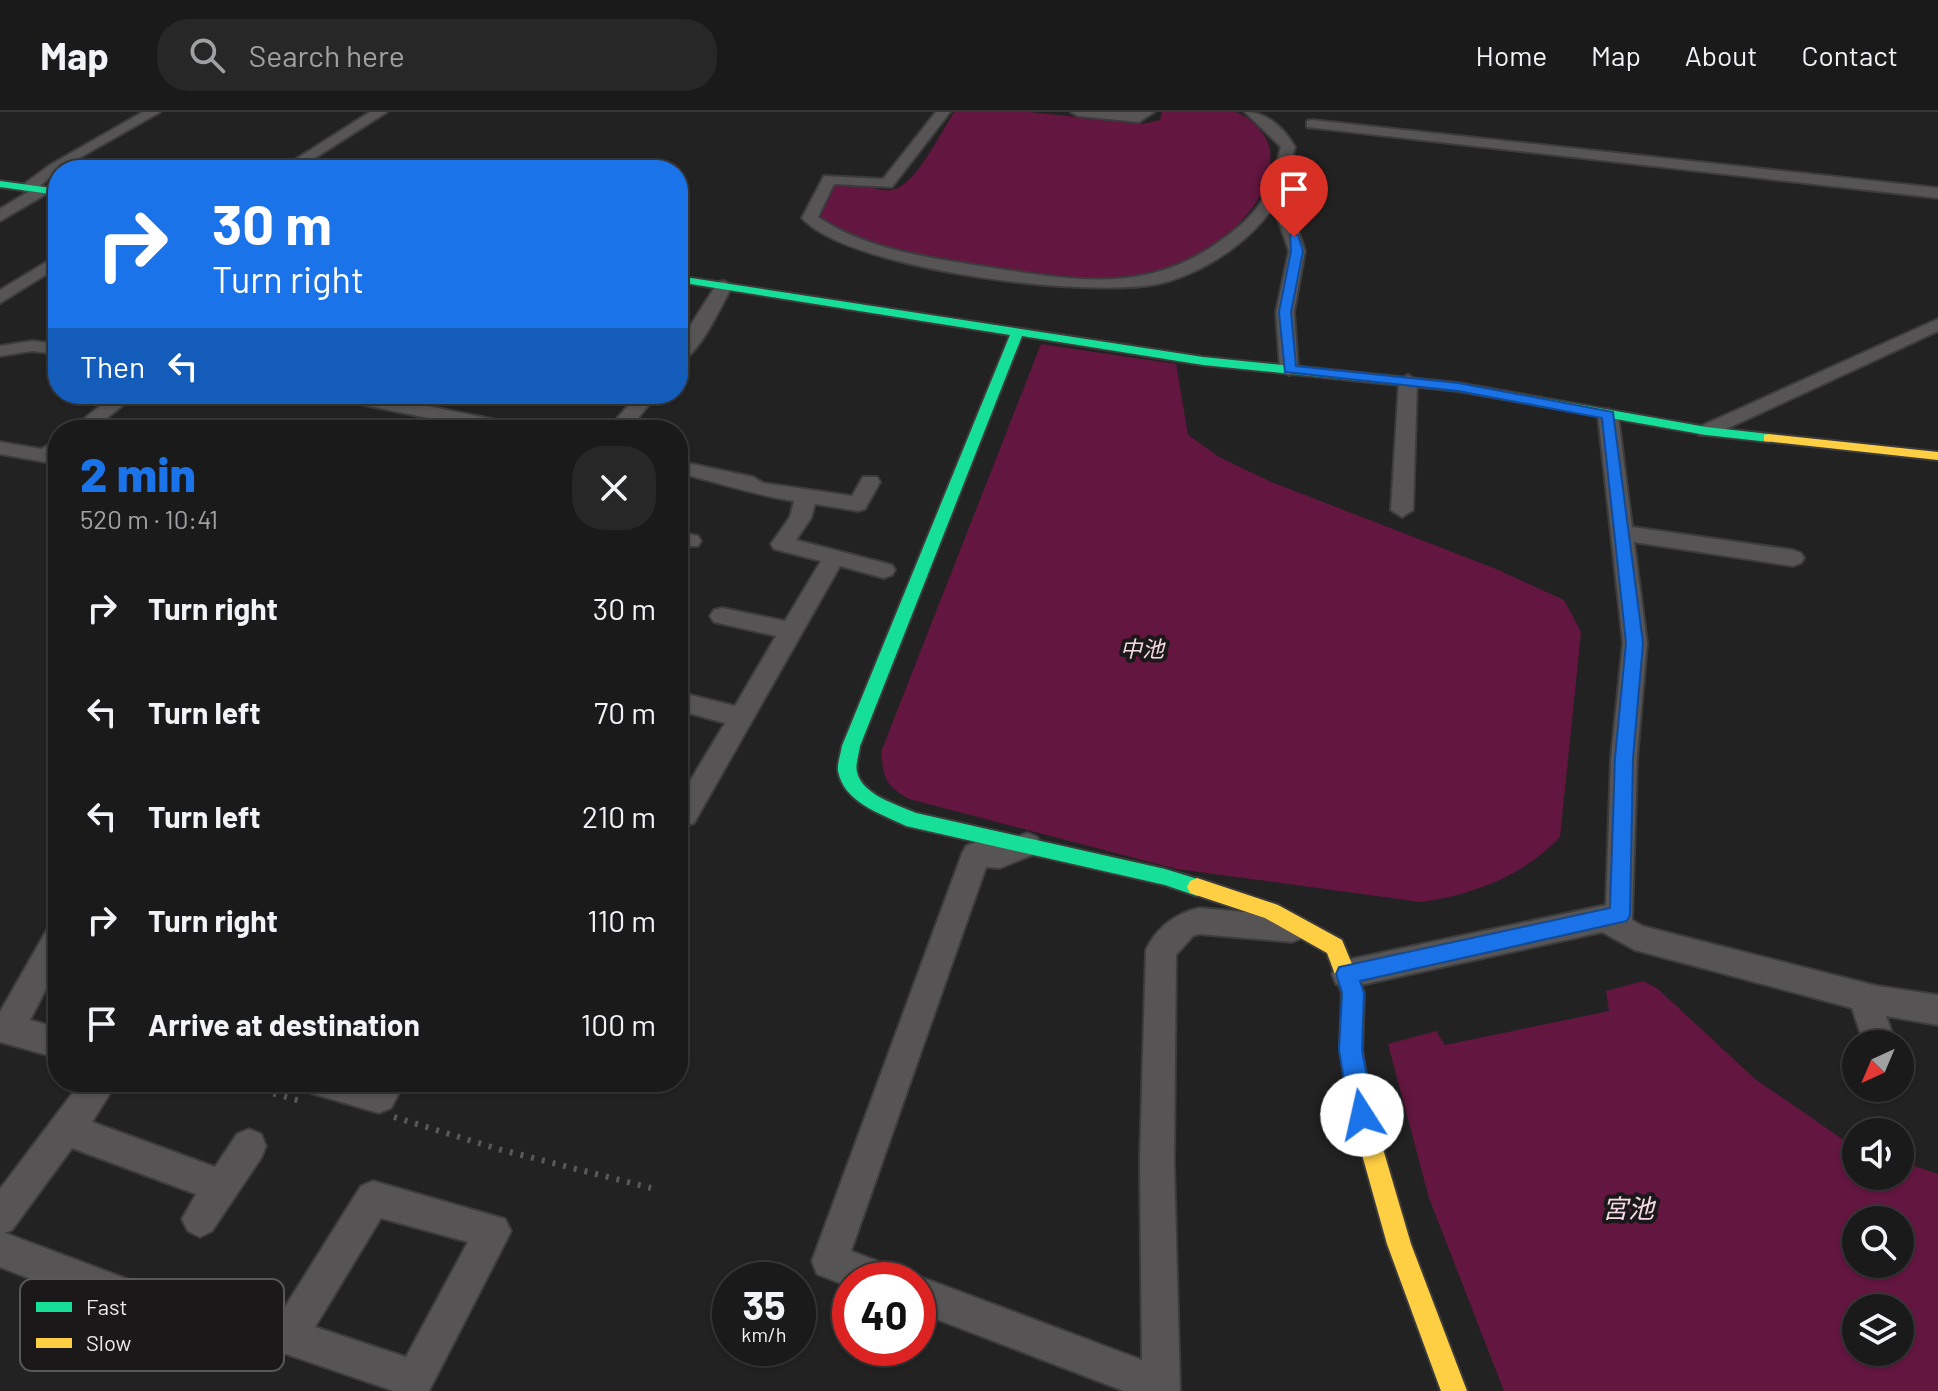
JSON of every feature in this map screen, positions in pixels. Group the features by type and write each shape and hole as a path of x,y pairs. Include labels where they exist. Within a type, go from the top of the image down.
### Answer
{"street":[{"path":"69,160 153,112"},
{"path":"302,160 380,112"},
{"path":"943,112 887,184 829,179 810,218 818,227 867,248 1063,283 1096,283 1161,278 1228,244 1262,211 1271,199 1288,147 1282,137 1252,112"},
{"path":"1078,112 1139,118 1147,112"},
{"path":"1289,369 1285,312 1297,251 1285,209 1295,138 1314,118 1938,193"},
{"path":"0,184 43,190"},
{"path":"0,216 43,190"},
{"path":"0,298 48,267"},
{"path":"5,271 34,277"},
{"path":"688,281 1203,361 1408,381 1706,431 1938,456"},
{"path":"688,343 711,312 724,286"},
{"path":"1706,431 1938,324"},
{"path":"1018,331 851,746 847,774 856,788 876,803 913,820 1165,877 1271,911 1335,947 1353,993 1351,1050 1362,1115 1399,1244 1454,1391"},
{"path":"32,346 48,336"},
{"path":"0,351 32,346 48,348"},
{"path":"1402,510 1408,381"},
{"path":"93,420 114,404"},
{"path":"389,404 467,420"},
{"path":"626,420 639,404"},
{"path":"1347,974 1620,915 1624,758 1635,643 1608,415"},
{"path":"1408,428 1430,431"},
{"path":"0,448 45,456 48,454"},
{"path":"688,469 746,482 757,489 858,504 870,482"},
{"path":"1404,478 1426,482"},
{"path":"806,498 800,518 782,544 884,570"},
{"path":"1624,533 1743,557 1793,558"},
{"path":"688,808 834,558"},
{"path":"722,616 791,631"},
{"path":"688,704 741,717"},
{"path":"913,820 925,833 976,854 1000,856 1027,845"},
{"path":"833,1262 830,1261 976,854"},
{"path":"1605,918 1635,937 1864,996 1938,1010"},
{"path":"936,1301 1161,1388 1157,1160 1161,950 1184,925 1199,921 1308,931"},
{"path":"48,954 4,1029 48,1040"},
{"path":"1864,996 1875,1030"},
{"path":"0,1218 94,1092"},
{"path":"66,1129 222,1187"},
{"path":"200,1219 249,1146"},
{"path":"284,1336 288,1337 415,1379 493,1231 373,1198 288,1337"},
{"path":"0,1249 78,1279"}],"path":[{"path":"385,1092 396,1119 651,1188"}],"water":[{"path":"954,112 1029,112 1143,124 1160,120 1162,112 1235,112 1252,122 1266,138 1270,150 1269,172 1262,192 1250,211 1215,243 1174,266 1127,278 1098,280 1038,276 879,247 850,239 814,216 835,186 845,182 887,190 906,183"},
{"name":"中池","path":"1041,344 1176,364 1188,435 1219,457 1269,481 1496,569 1564,600 1581,632 1560,837 1530,863 1496,882 1421,902 1177,869 909,799 895,790 885,775 881,752"},
{"name":"宮池","path":"1643,981 1658,989 1755,1079 1842,1139 1842,1190 1914,1190 1914,1166 1938,1174 1938,1391 1504,1391 1429,1198 1388,1044 1436,1031 1445,1045 1609,1011 1606,991"}],"traffic: fast":[{"path":"0,184 48,191"},
{"path":"688,281 1203,361 1458,387 1706,431 1769,438"},
{"path":"1018,331 851,746 847,771 856,789 874,802 913,820 1197,887"}],"traffic: slow":[{"path":"1769,438 1938,456"},
{"path":"1197,887 1271,911 1335,947 1353,993 1351,1050 1362,1115 1399,1244 1454,1391"}],"route":[{"path":"1294,237 1297,251 1285,312 1289,369 1458,387 1608,415 1635,643 1624,758 1620,915 1347,974 1353,993 1351,1050 1362,1115"}]}
